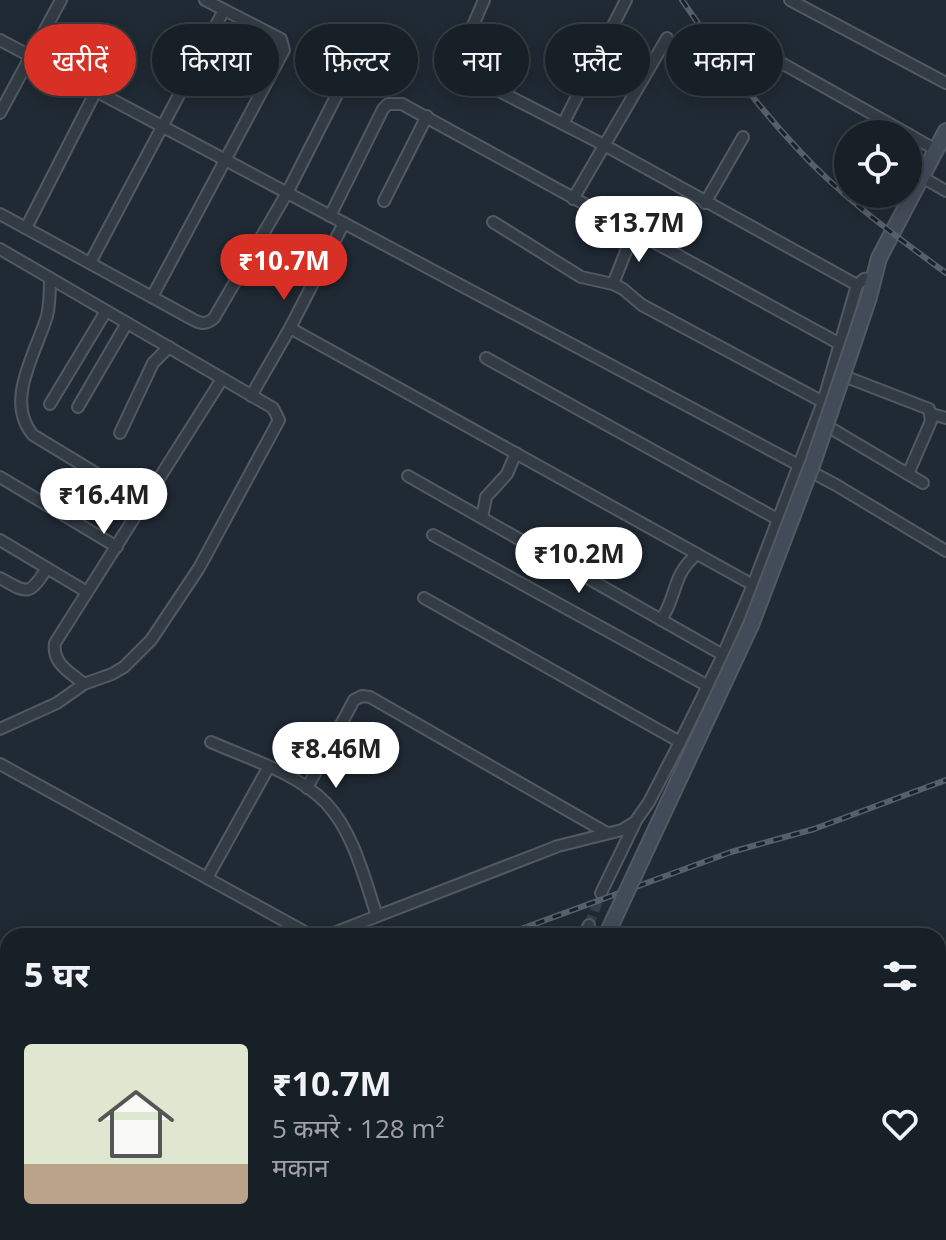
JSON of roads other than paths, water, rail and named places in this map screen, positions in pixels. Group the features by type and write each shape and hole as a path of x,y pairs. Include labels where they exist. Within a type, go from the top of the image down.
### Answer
{"main road":[{"path":"922,177 946,131"},
{"path":"610,928 751,625 814,460 869,297 879,258 906,208"}],"street":[{"path":"48,24 61,0"},
{"path":"152,297 284,50 281,39 205,0"},
{"path":"484,0 458,60 460,71 604,145 857,285"},
{"path":"563,124 626,0"},
{"path":"790,0 946,83"},
{"path":"90,263 224,10"},
{"path":"0,40 24,52"},
{"path":"573,199 666,40"},
{"path":"783,64 883,120"},
{"path":"0,113 24,69"},
{"path":"26,228 93,96"},
{"path":"105,96 836,485 946,551"},
{"path":"0,214 199,323 208,323 214,318 287,193 336,96"},
{"path":"330,216 376,122 388,104 402,104 840,344"},
{"path":"384,201 427,116"},
{"path":"705,203 743,137"},
{"path":"922,142 936,150"},
{"path":"922,177 946,191"},
{"path":"493,222 581,277 613,284 642,305 823,402"},
{"path":"251,396 344,223"},
{"path":"613,284 634,231"},
{"path":"0,249 277,413 277,427 199,568 151,640 124,667 84,684 57,703 0,729"},
{"path":"50,278 49,305 24,387 23,423 33,435 145,503"},
{"path":"601,893 723,655 800,467 823,402 857,285 864,279 874,278"},
{"path":"50,404 106,311"},
{"path":"78,407 127,323"},
{"path":"290,328 753,585"},
{"path":"120,433 153,363 169,347"},
{"path":"486,358 779,520"},
{"path":"832,371 923,404 931,414 946,418"},
{"path":"84,684 58,663 53,654 55,643 222,379"},
{"path":"908,474 931,421 931,414"},
{"path":"817,420 923,483"},
{"path":"482,518 486,497 507,474 516,453"},
{"path":"408,476 723,655"},
{"path":"0,477 117,547"},
{"path":"433,535 708,686"},
{"path":"0,540 87,592"},
{"path":"661,620 669,609 681,569 697,554"},
{"path":"0,578 18,589 29,591 47,568"},
{"path":"424,598 680,742"},
{"path":"307,788 350,707 362,696 370,697 607,833"},
{"path":"211,742 307,788 326,804 344,829 377,916"},
{"path":"0,764 298,928"},
{"path":"207,878 268,768"},
{"path":"346,928 558,846 622,830 635,822"}],"tunnel":[{"path":"589,925 601,893"}],"railway":[{"path":"682,0 750,93 812,164 867,213 946,273"},
{"path":"524,928 731,852 814,829 946,780"}]}
